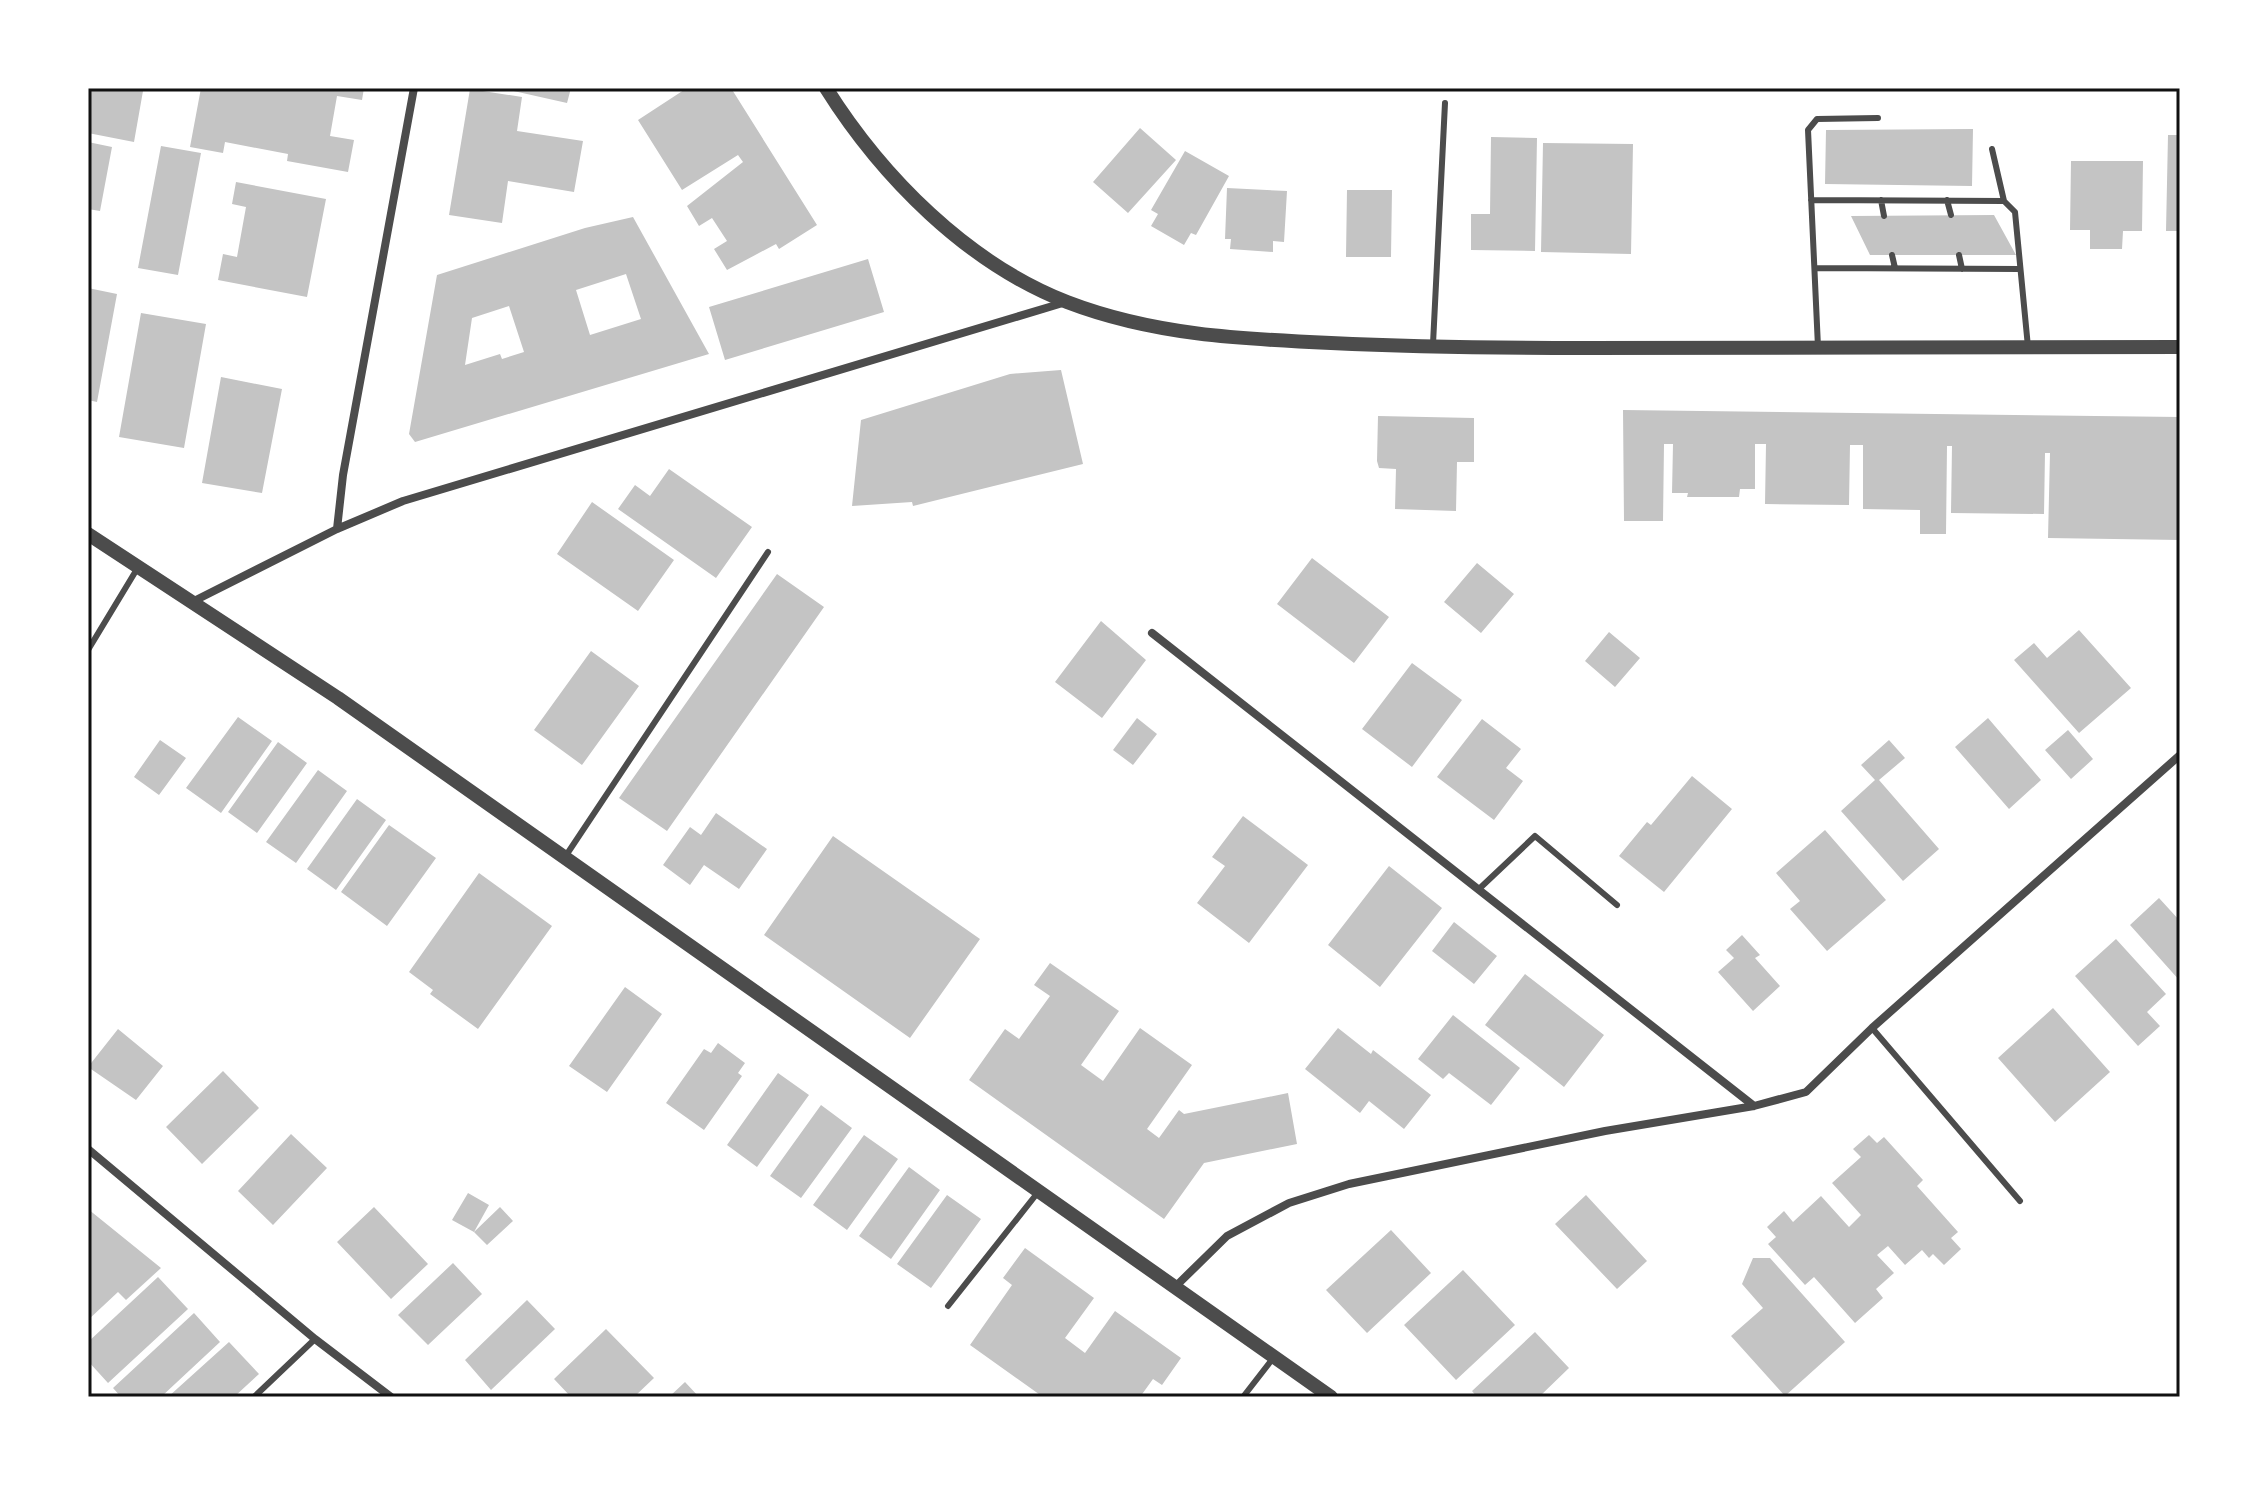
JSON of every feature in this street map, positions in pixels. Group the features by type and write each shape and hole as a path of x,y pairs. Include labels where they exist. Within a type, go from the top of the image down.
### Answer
{"street":[{"path":"337,529 343,475 414,88"},
{"path":"826,88 879,160 926,210 1006,270 1067,302 1195,335 1433,348 2180,347"},
{"path":"194,601 337,529 403,501 1067,302"},
{"path":"88,534 194,601 565,857 1331,1397"},
{"path":"1152,633 1754,1106"},
{"path":"1175,1287 1227,1236 1289,1203 1349,1184 1605,1131 1754,1106 1806,1092 1872,1028 2180,755"},
{"path":"88,1149 315,1339 391,1397"}],"lane":[{"path":"1433,348 1445,103"},
{"path":"1818,347 1817,268 1808,130 1817,119 1878,118"},
{"path":"1992,149 2004,201 2015,212 2028,347"},
{"path":"1811,200 2004,201"},
{"path":"1881,200 1884,216"},
{"path":"1947,200 1951,215"},
{"path":"1892,255 1895,268"},
{"path":"1959,255 1962,269"},
{"path":"1817,268 2020,269"},
{"path":"565,857 768,552"},
{"path":"88,650 139,566"},
{"path":"1479,889 1535,836 1617,905"},
{"path":"1872,1028 2020,1201"},
{"path":"948,1306 1039,1191"},
{"path":"254,1397 315,1339"},
{"path":"1243,1397 1274,1357"}],"building":[{"path":"88,88 143,91 134,142 88,133"},
{"path":"201,88 364,88 362,100 337,96 330,136 354,140 348,172 287,161 288,154 225,142 223,153 190,147"},
{"path":"500,88 571,88 567,103"},
{"path":"687,88 731,88 817,225 779,249 776,244 727,270 714,249 727,241 712,218 699,226 687,206 743,162 738,155 682,190 638,120"},
{"path":"470,89 522,97 517,131 583,141 574,192 508,181 502,223 449,215"},
{"path":"1140,128 1176,160 1128,213 1093,182"},
{"path":"1973,129 1972,186 1825,184 1826,130"},
{"path":"2168,135 2180,135 2180,231 2166,231"},
{"path":"1491,137 1537,138 1535,251 1471,250 1471,214 1490,214"},
{"path":"88,142 112,147 100,211 88,209"},
{"path":"1543,143 1633,144 1631,254 1541,252"},
{"path":"161,146 201,153 178,275 138,268"},
{"path":"1185,151 1229,176 1196,235 1191,233 1184,245 1151,226 1158,214 1151,210"},
{"path":"2071,161 2143,161 2142,231 2123,231 2122,249 2090,249 2090,230 2070,230"},
{"path":"236,182 326,199 307,297 218,280 223,254 237,257 246,207 232,204"},
{"path":"1227,188 1287,191 1284,242 1273,241 1273,252 1230,249 1231,239 1225,239"},
{"path":"1347,190 1392,190 1391,257 1346,257"},
{"path":"1994,215 2016,255 1870,255 1851,216"},
{"path":"633,217 709,354 415,442 409,434 437,275 585,228","holes":["626,274 641,319 590,335 576,290","509,306 524,352 502,359 500,354 465,365 472,318"]},
{"path":"868,259 884,312 725,360 709,307"},
{"path":"88,288 117,294 97,402 88,400"},
{"path":"141,313 206,324 184,448 119,437"},
{"path":"1061,370 1083,464 913,506 912,502 852,506 861,420 1010,374"},
{"path":"221,377 282,389 262,493 202,483"},
{"path":"1623,410 2180,417 2180,540 2048,538 2050,453 2045,453 2044,514 1951,513 1952,446 1947,446 1946,534 1920,534 1920,510 1863,509 1863,445 1850,445 1849,505 1765,504 1766,444 1755,444 1755,489 1740,489 1739,497 1687,497 1688,493 1672,493 1673,444 1664,444 1663,521 1624,521"},
{"path":"1378,416 1474,418 1474,462 1457,462 1456,511 1395,509 1396,469 1379,468 1377,461"},
{"path":"669,469 752,527 716,578 618,509 635,485 650,496"},
{"path":"592,502 674,560 638,611 557,554"},
{"path":"1312,558 1389,617 1354,663 1277,604"},
{"path":"1477,563 1514,594 1481,633 1444,602"},
{"path":"777,574 824,607 667,831 619,798"},
{"path":"1101,621 1146,660 1102,718 1055,682"},
{"path":"2079,630 2131,688 2079,733 2014,660 2034,643 2047,658"},
{"path":"1609,632 1640,658 1615,687 1585,661"},
{"path":"591,651 639,686 582,765 534,730"},
{"path":"1412,663 1462,700 1412,767 1362,729"},
{"path":"238,717 272,741 221,813 186,788"},
{"path":"1137,718 1157,734 1133,765 1113,750"},
{"path":"1988,718 2041,780 2009,809 1955,747"},
{"path":"1482,719 1521,749 1506,768 1523,781 1494,820 1437,777"},
{"path":"2068,730 2093,759 2071,779 2045,750"},
{"path":"160,740 186,758 159,795 134,777"},
{"path":"1889,740 1905,758 1879,780 1939,849 1903,881 1841,811 1875,780 1861,765"},
{"path":"278,742 307,763 257,833 228,812"},
{"path":"318,770 347,791 296,863 266,842"},
{"path":"1692,776 1732,809 1664,892 1619,856 1647,822 1651,825"},
{"path":"357,799 386,820 336,890 307,869"},
{"path":"716,813 767,849 739,889 704,865 690,885 663,865 690,827 701,835"},
{"path":"1243,816 1308,865 1249,943 1197,903 1225,866 1212,857"},
{"path":"389,825 436,858 387,926 341,892"},
{"path":"1825,830 1886,900 1827,951 1790,909 1800,901 1776,873"},
{"path":"833,836 980,939 910,1038 764,935"},
{"path":"1389,866 1442,908 1380,987 1328,945"},
{"path":"479,873 552,926 478,1029 430,994 433,990 409,972"},
{"path":"2159,898 2180,921 2180,981 2130,925"},
{"path":"1454,922 1497,956 1474,984 1432,951"},
{"path":"1742,935 1760,955 1755,958 1780,986 1753,1011 1718,972 1734,958 1726,950"},
{"path":"2116,939 2166,994 2147,1012 2160,1026 2138,1046 2075,976"},
{"path":"1050,963 1119,1011 1081,1065 1103,1081 1140,1028 1192,1065 1147,1129 1159,1138 1179,1110 1184,1114 1288,1093 1297,1144 1204,1163 1164,1219 969,1080 1005,1029 1019,1039 1050,996 1034,985"},
{"path":"1525,974 1604,1035 1564,1087 1485,1025"},
{"path":"625,987 662,1014 607,1092 569,1066"},
{"path":"2053,1008 2110,1072 2055,1122 1998,1058"},
{"path":"1453,1015 1520,1068 1491,1105 1449,1073 1443,1079 1418,1059"},
{"path":"1338,1028 1371,1054 1373,1050 1431,1095 1404,1129 1369,1101 1360,1113 1305,1069"},
{"path":"118,1029 163,1066 136,1100 88,1067"},
{"path":"718,1043 745,1063 738,1073 742,1076 704,1130 666,1103 704,1049 711,1053"},
{"path":"223,1071 259,1108 202,1164 166,1127"},
{"path":"778,1073 809,1095 757,1167 727,1145"},
{"path":"821,1105 852,1128 801,1198 770,1176"},
{"path":"291,1134 327,1168 273,1225 238,1191"},
{"path":"864,1135 898,1159 847,1230 813,1205"},
{"path":"1869,1135 1877,1143 1884,1137 1923,1180 1917,1186 1958,1232 1951,1238 1961,1249 1944,1265 1933,1254 1929,1258 1922,1250 1905,1265 1888,1246 1877,1255 1894,1273 1876,1289 1883,1298 1855,1323 1814,1277 1805,1285 1768,1244 1776,1237 1767,1227 1784,1211 1793,1222 1821,1196 1849,1227 1861,1215 1832,1183 1861,1157 1853,1149"},
{"path":"909,1167 940,1190 891,1259 859,1236"},
{"path":"468,1193 489,1205 474,1232 452,1220"},
{"path":"947,1195 981,1219 931,1288 897,1264"},
{"path":"1586,1195 1647,1261 1617,1289 1555,1224"},
{"path":"374,1207 428,1264 391,1299 337,1242"},
{"path":"500,1207 513,1221 487,1245 474,1232"},
{"path":"88,1209 161,1268 126,1300 118,1292 88,1320"},
{"path":"1391,1230 1431,1273 1367,1333 1326,1290"},
{"path":"1025,1248 1094,1298 1065,1338 1085,1353 1115,1311 1181,1358 1162,1385 1153,1379 1140,1397 1043,1397 970,1345 1012,1285 1003,1278"},
{"path":"1753,1258 1770,1258 1845,1342 1785,1396 1731,1336 1763,1308 1742,1284"},
{"path":"453,1263 482,1294 428,1345 398,1315"},
{"path":"1463,1270 1515,1325 1456,1380 1404,1325"},
{"path":"158,1277 188,1309 108,1383 88,1361 88,1342"},
{"path":"527,1300 555,1329 491,1390 465,1360"},
{"path":"194,1313 220,1342 161,1397 121,1397 113,1388"},
{"path":"606,1329 654,1378 634,1397 571,1397 554,1379"},
{"path":"1535,1332 1569,1368 1539,1397 1477,1397 1472,1391"},
{"path":"229,1342 259,1374 234,1397 168,1397"},
{"path":"685,1382 699,1397 669,1397"}]}
